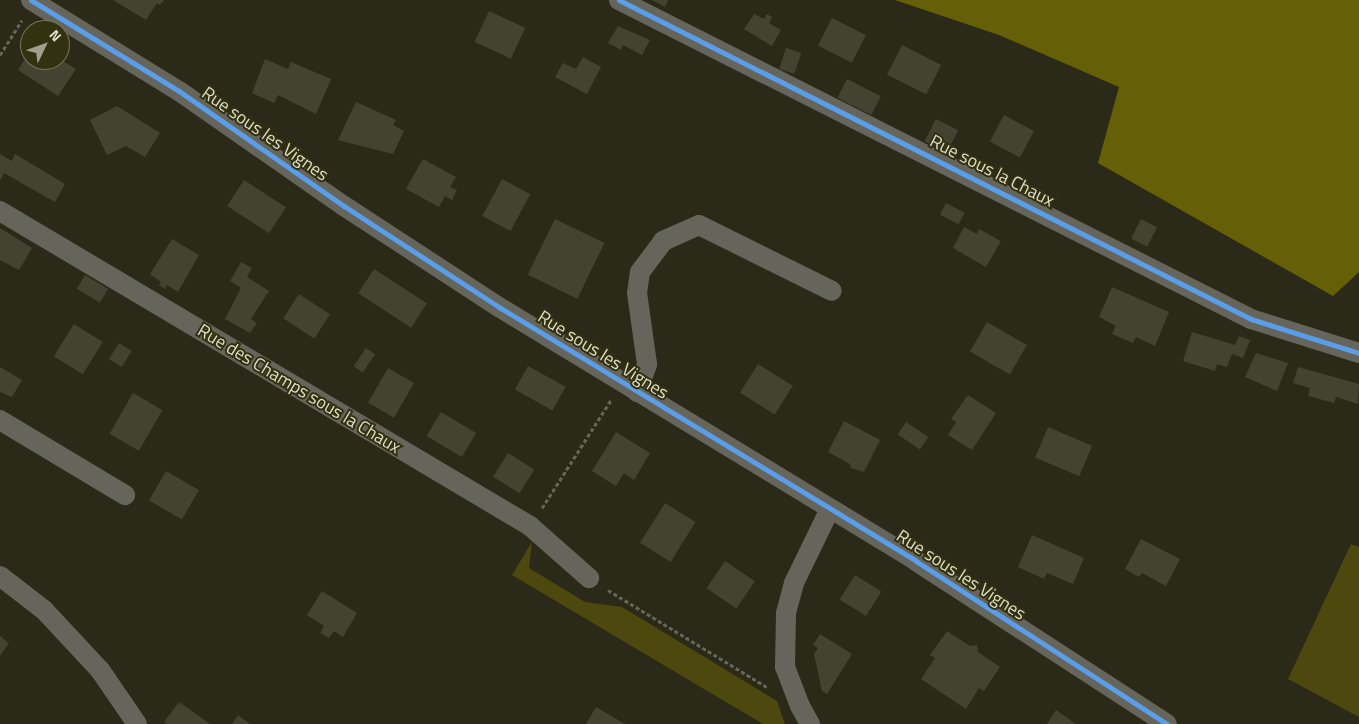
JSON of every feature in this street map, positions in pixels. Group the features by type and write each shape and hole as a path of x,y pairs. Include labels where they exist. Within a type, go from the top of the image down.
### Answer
{"street":[{"name":"Rue sous la Chaux","path":"619,0 1251,319 1359,353"},
{"name":"Rue sous les Vignes","path":"32,1 179,91 344,206 630,388 830,509 1167,724"},
{"name":"Rue des Champs sous la Chaux","path":"0,211 530,526 589,578"},
{"path":"630,388 647,364 637,293 640,272 663,240 699,225 832,291"},
{"path":"0,420 125,495"},
{"path":"810,724 800,706 785,667 786,613 794,582 830,509"},
{"path":"0,576 44,610 100,670 137,724"}],"path":[{"path":"0,55 32,1"},
{"path":"530,526 630,388"},
{"path":"589,578 800,706"}],"shaded area":[{"path":"895,0 1359,0 1359,272 1333,296 1098,163 1119,87 999,35"},
{"path":"532,542 529,568 585,602 622,607 777,701 785,724 763,724 512,575"},
{"path":"1351,544 1359,547 1359,717 1288,679"}],"building":[{"path":"113,0 164,0 160,5 157,3 146,20"},
{"path":"652,0 668,0 665,7"},
{"path":"489,11 525,28 511,59 475,42"},
{"path":"754,14 764,19 767,14 772,17 769,23 781,30 772,46 744,29"},
{"path":"832,18 866,35 852,63 818,46"},
{"path":"618,26 650,40 642,55 623,45 621,50 608,43"},
{"path":"902,45 941,65 926,94 887,74"},
{"path":"786,48 801,53 794,74 779,69"},
{"path":"583,57 601,67 587,94 555,77 563,63 576,69"},
{"path":"265,59 288,69 291,62 331,79 316,114 278,95 274,103 252,93"},
{"path":"70,65 76,69 58,96 18,70 20,67 20,70 70,70"},
{"path":"847,79 881,96 871,115 837,98"},
{"path":"356,102 396,120 393,125 404,131 393,154 338,140"},
{"path":"117,106 160,133 145,157 126,146 107,155 90,120"},
{"path":"1004,115 1034,131 1020,157 990,141"},
{"path":"936,119 958,130 947,153 925,141"},
{"path":"0,154 12,161 15,154 65,184 55,202 4,173 0,181"},
{"path":"423,159 456,177 450,187 457,190 452,200 445,196 439,207 406,189"},
{"path":"502,179 530,194 511,231 482,216"},
{"path":"244,180 286,207 269,233 227,206"},
{"path":"946,203 965,213 958,224 940,214"},
{"path":"555,219 604,243 577,299 528,275"},
{"path":"1141,219 1157,227 1147,247 1131,239"},
{"path":"964,227 977,234 979,229 1001,241 986,267 953,248"},
{"path":"0,228 32,248 19,270 0,260"},
{"path":"172,239 199,255 178,292 167,285 165,289 159,285 161,282 150,274"},
{"path":"241,262 252,268 247,277 269,291 251,319 257,323 250,333 225,319 241,288 230,281"},
{"path":"374,269 427,303 411,328 358,293"},
{"path":"85,275 108,289 100,303 77,289"},
{"path":"1112,287 1169,312 1155,346 1136,337 1133,343 1112,334 1116,326 1099,317"},
{"path":"299,294 330,314 314,338 283,318"},
{"path":"987,322 1027,345 1010,374 970,351"},
{"path":"74,324 103,342 83,374 54,356"},
{"path":"1192,332 1235,345 1233,350 1239,336 1250,340 1243,358 1232,354 1227,367 1217,364 1215,371 1183,361"},
{"path":"119,343 132,351 122,367 109,359"},
{"path":"366,348 375,354 363,372 354,366"},
{"path":"1256,353 1288,363 1277,391 1245,377"},
{"path":"758,364 793,386 775,415 740,393"},
{"path":"528,366 566,387 553,410 515,390"},
{"path":"0,367 22,380 12,397 0,392"},
{"path":"1298,367 1359,384 1358,404 1336,397 1334,403 1308,396 1310,388 1293,383"},
{"path":"388,368 414,383 394,418 368,403"},
{"path":"133,393 162,410 139,451 110,434"},
{"path":"968,395 996,413 972,450 948,435 956,422 951,419"},
{"path":"441,412 476,433 462,457 427,436"},
{"path":"844,421 880,440 864,472 851,468 850,464 828,452"},
{"path":"906,422 928,437 920,450 898,434"},
{"path":"1048,427 1092,446 1079,476 1035,457"},
{"path":"616,432 650,453 634,480 624,473 616,486 592,471"},
{"path":"508,453 534,469 519,493 493,477"},
{"path":"166,471 199,490 182,519 149,500"},
{"path":"665,503 696,522 671,562 640,543"},
{"path":"1032,535 1084,558 1073,584 1047,573 1044,579 1018,567"},
{"path":"1141,539 1180,559 1166,586 1142,573 1139,577 1125,569"},
{"path":"725,561 755,581 736,608 707,588"},
{"path":"855,575 881,591 866,616 840,600"},
{"path":"322,591 357,613 343,637 334,631 329,638 320,633 324,626 307,615"},
{"path":"947,631 970,646 977,645 978,652 1000,667 984,691 979,688 966,709 921,679 935,658 930,655"},
{"path":"820,634 852,654 827,694 822,691 814,654 818,648 813,645"},
{"path":"0,636 9,643 0,656"},
{"path":"179,702 210,724 167,724 164,722"},
{"path":"596,707 625,724 586,724"},
{"path":"1056,710 1076,724 1047,724"},
{"path":"238,715 250,724 232,724"}],"cycle path":[{"path":"31,0 179,91 344,206 499,307 916,561 1167,724"},
{"path":"619,0 1251,319 1359,353"}]}
